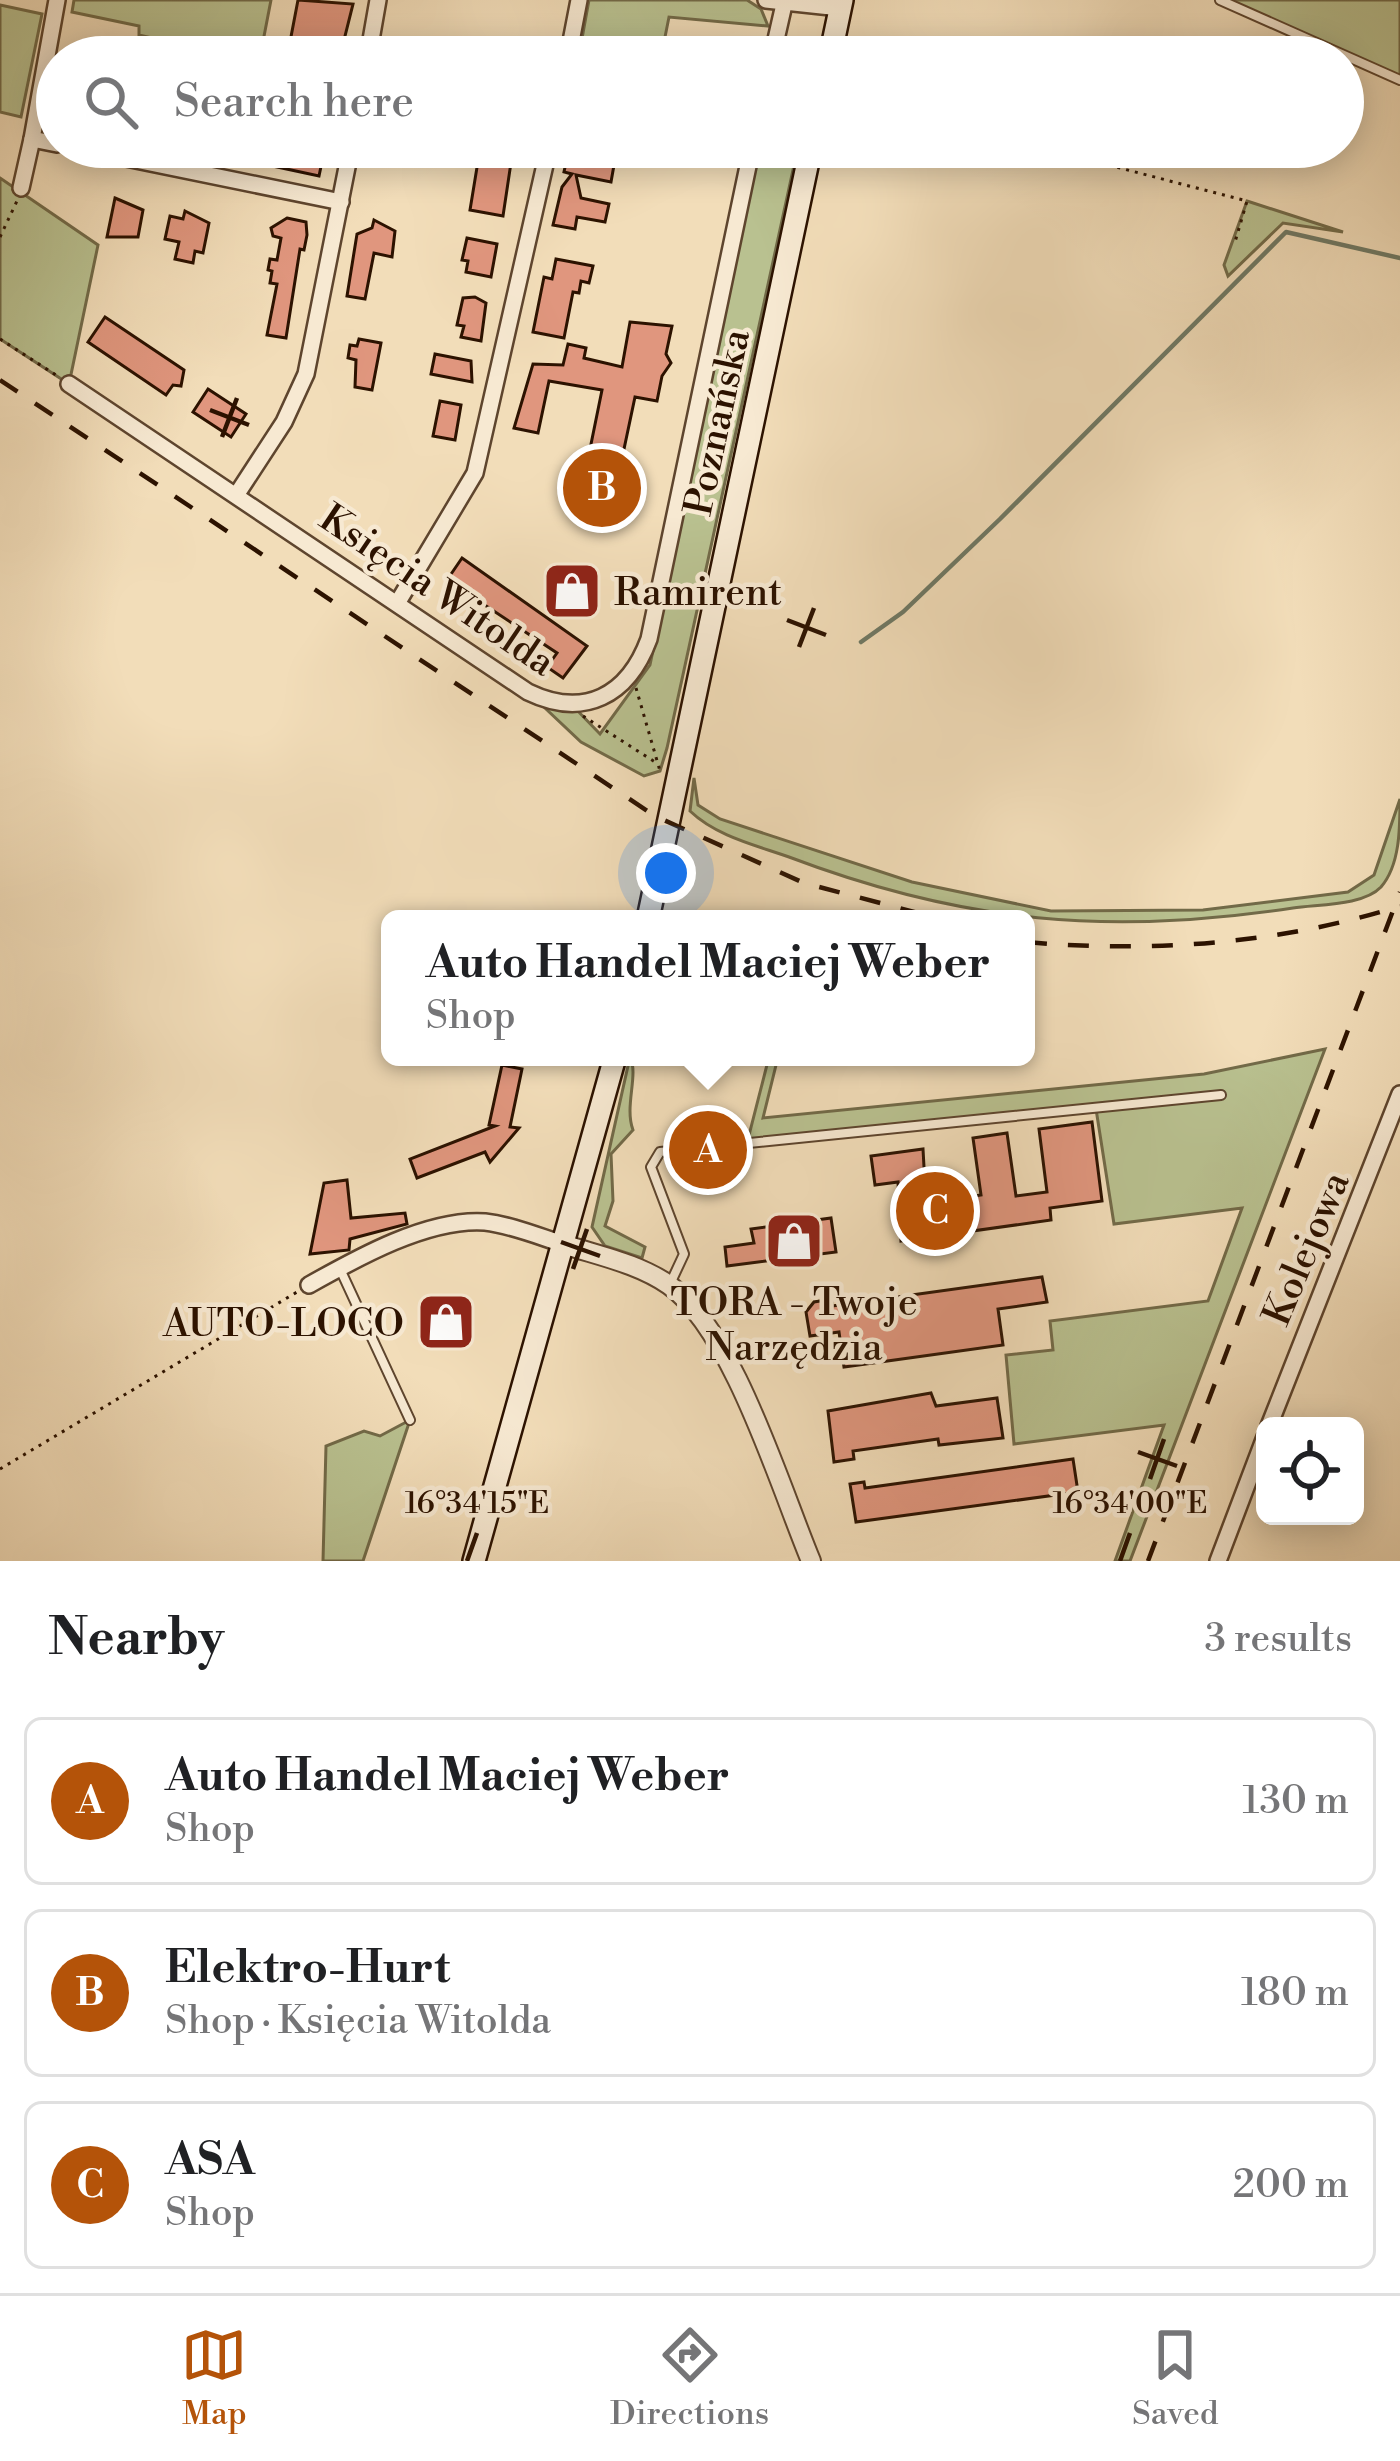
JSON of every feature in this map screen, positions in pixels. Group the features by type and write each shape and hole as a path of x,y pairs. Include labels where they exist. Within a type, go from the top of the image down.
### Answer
{"main road":[{"path":"834,36 841,4"},
{"name":"Poznańska","path":"649,910 807,168"},
{"path":"474,1561 613,1066"}],"street":[{"path":"51,36 57,0"},
{"path":"372,36 378,0"},
{"path":"572,36 579,0"},
{"path":"766,0 841,4"},
{"path":"777,36 785,1"},
{"path":"21,188 36,117"},
{"path":"32,139 36,140"},
{"path":"175,168 341,202"},
{"path":"237,494 284,422 306,374 347,168"},
{"path":"398,602 458,508 480,459 544,168"},
{"path":"632,675 649,639 748,168"},
{"name":"Księcia Witolda","path":"69,384 528,692 570,705 603,700 632,675"},
{"name":"Kolejowa","path":"1273,1417 1400,1094"},
{"path":"309,1285 339,1268 458,1224 484,1222 566,1245 670,1286 716,1339 811,1561"},
{"path":"1218,1561 1256,1461"}],"lane":[{"path":"1220,0 1301,36"},
{"path":"1364,64 1400,80"},
{"path":"670,1286 684,1254 651,1167 660,1152 1221,1095"},
{"path":"339,1268 410,1420"}],"path":[{"path":"1120,168 1247,201 1235,242"},
{"path":"0,237 21,188"},
{"path":"0,339 69,384"},
{"path":"632,675 656,763 673,800"},
{"path":"570,705 656,763"},
{"path":"0,1469 309,1285"}],"green space":[{"path":"74,0 271,0 264,36 143,36 139,26 72,12"},
{"path":"589,0 747,0 761,9 768,26 669,17 665,36 582,36"},
{"path":"1221,0 1400,0 1400,79 1364,63 1364,36 1303,36"},
{"path":"0,5 42,14 21,117 0,112"},
{"path":"754,168 793,168 660,771 644,776 581,742 528,692 573,706 600,734 650,665"},
{"path":"0,178 98,245 69,384 0,339"},
{"path":"1247,201 1343,232 1283,223 1228,276 1224,265"},
{"path":"694,778 698,805 720,819 912,882 1051,911 1203,910 1348,892 1374,875 1400,799 1395,857 1387,878 1373,893 1352,901 1162,921 1038,918 1035,910 977,910 915,897 736,839 690,811"},
{"path":"1325,1049 1130,1561 1115,1561 1164,1425 1014,1444 1006,1355 1053,1350 1050,1321 1208,1301 1242,1208 1114,1224 1096,1109 747,1143 767,1066 776,1066 763,1118 1204,1074"},
{"path":"628,1066 632,1066 633,1130 611,1154 613,1201 605,1226 645,1247 642,1258 605,1246 592,1227"},
{"path":"410,1420 363,1561 323,1561 326,1446 364,1431 380,1436"}],"building":[{"path":"298,0 353,4 345,36 291,36"},
{"path":"282,168 321,168 319,176"},
{"path":"477,168 510,168 503,216 470,210"},
{"path":"565,168 613,168 611,182 576,175 581,198 609,204 605,222 577,217 575,229 553,225 562,187 572,174 564,172"},
{"path":"115,198 143,210 138,237 107,237"},
{"path":"185,211 209,223 203,253 195,251 193,263 175,259 179,242 165,239 170,216 183,219"},
{"path":"287,218 306,222 307,235 304,250 300,249 286,338 267,335 277,284 270,283 272,271 268,270 270,259 277,260 281,238 273,236 271,228"},
{"path":"374,220 395,231 392,257 374,253 365,299 347,296 357,234 372,228"},
{"path":"467,238 497,244 491,277 466,272 468,261 462,260"},
{"path":"556,259 593,266 589,283 581,281 579,293 573,292 564,338 533,332 544,277 552,279"},
{"path":"463,298 486,303 481,341 461,337 464,326 457,325"},
{"path":"105,317 184,370 181,386 173,385 166,395 88,342"},
{"path":"630,322 672,326 666,354 671,363 662,376 657,401 635,397 609,520 577,513 602,390 549,381 538,433 514,428 533,364 563,365 568,344 586,348 584,358 622,367"},
{"path":"359,339 381,343 372,390 355,387 356,360 348,358 350,345 357,346"},
{"path":"435,354 471,361 472,382 431,374"},
{"path":"208,389 246,414 231,437 193,412"},
{"path":"440,401 461,405 455,440 433,436"},
{"path":"462,558 587,646 563,678 547,667 557,653 447,580"},
{"path":"502,1066 522,1069 510,1127 519,1128 490,1162 485,1152 417,1178 410,1159 495,1126 489,1125"},
{"path":"1092,1122 1102,1201 1050,1208 1051,1220 901,1241 898,1182 875,1185 871,1156 923,1149 926,1203 981,1195 973,1138 1007,1133 1016,1196 1047,1192 1039,1129"},
{"path":"347,1180 351,1218 405,1213 407,1224 350,1239 349,1250 310,1254 324,1183"},
{"name":"TORA - Twoje Narzędzia","path":"831,1218 836,1252 727,1266 725,1247 754,1243 751,1229"},
{"path":"1042,1277 1047,1302 998,1309 1003,1345 844,1367 839,1332 810,1336 806,1312 814,1302 832,1299 832,1306"},
{"path":"931,1393 936,1406 997,1398 1003,1438 939,1445 938,1439 853,1451 854,1459 834,1462 828,1411"},
{"path":"1073,1459 1078,1492 856,1522 850,1484 864,1482 865,1488"}],"waterway":[{"path":"861,642 903,612 1000,519 1286,232 1400,258"}],"railway":[{"path":"0,380 655,816 804,883 907,910"},
{"path":"1148,1561 1400,892"},
{"path":"1035,943 1120,946 1215,942 1309,929 1400,906"}],"place":[{"name":"Elektro-Hurt","path":"602,488"},
{"name":"Ramirent","path":"572,591"},
{"name":"Auto Handel Maciej Weber","path":"708,1150"},
{"name":"ASA","path":"935,1211"},
{"name":"TORA - Twoje Narzędzia","path":"794,1241"},
{"name":"AUTO-LOCO","path":"446,1322"}]}
